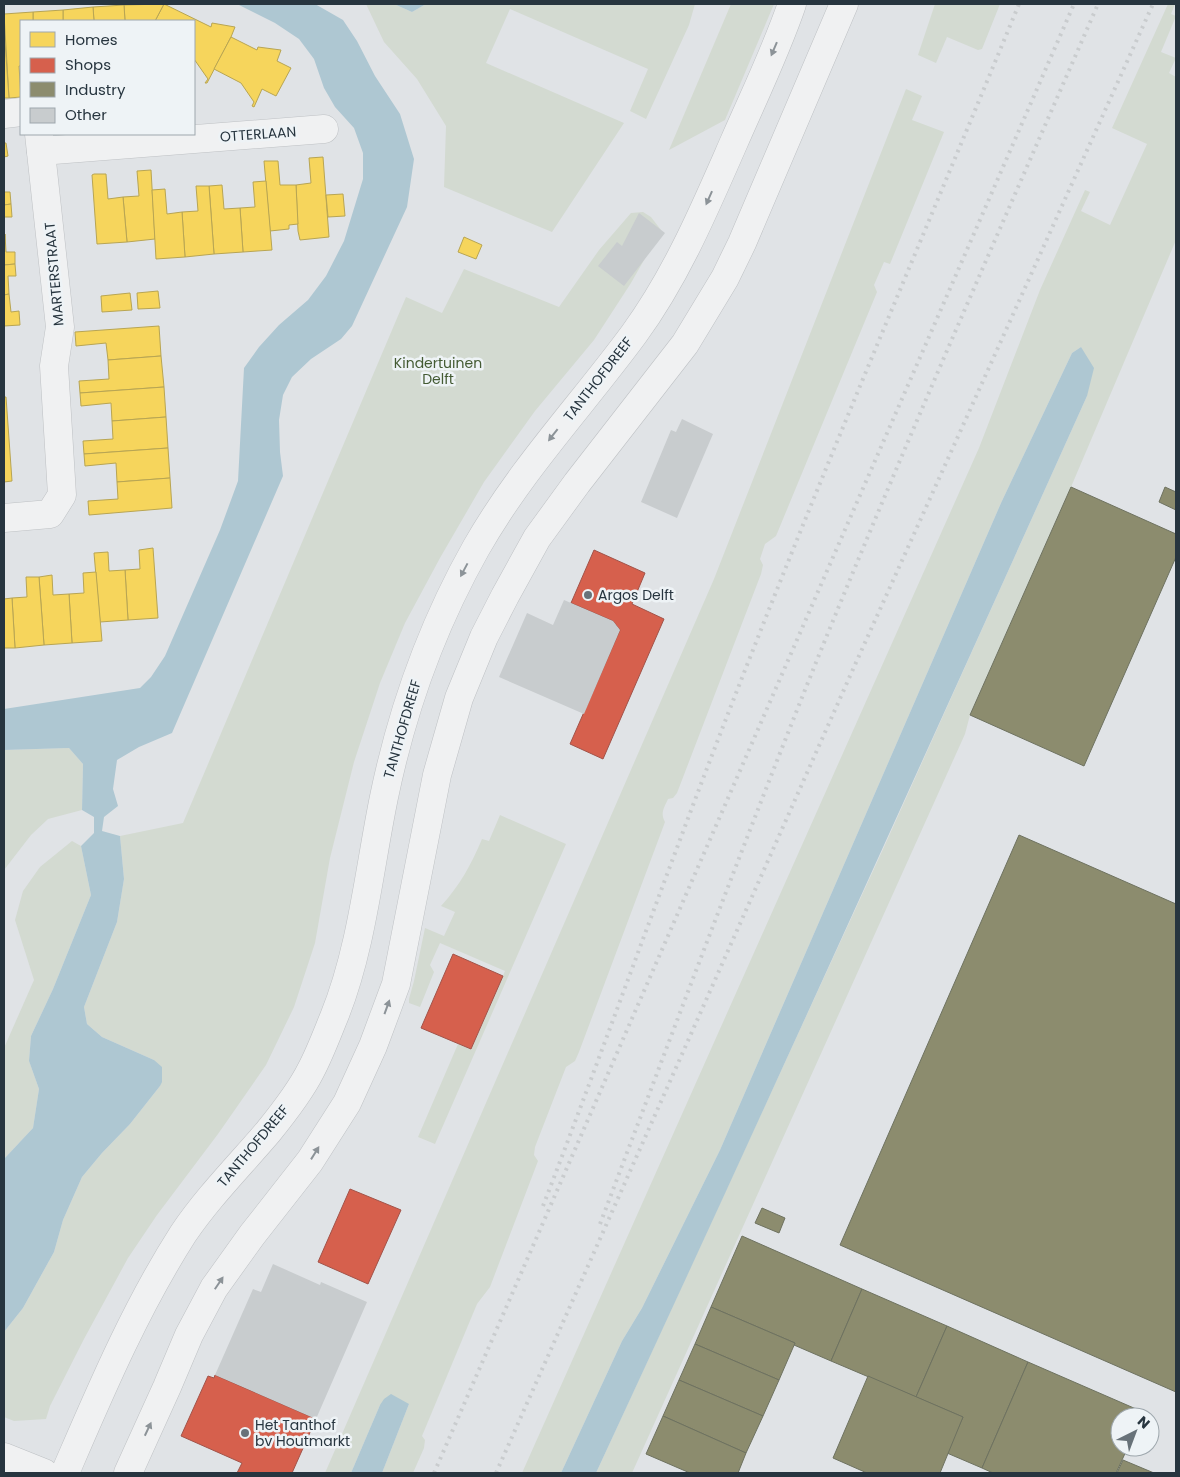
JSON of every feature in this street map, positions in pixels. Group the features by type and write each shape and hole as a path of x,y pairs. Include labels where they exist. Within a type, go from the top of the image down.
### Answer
{"street":[{"name":"TANTHOFDREEF","path":"65,1473 110,1372 150,1290 185,1232 224,1179 270,1129 309,1074 336,1013 352,964 384,796 399,731 420,668 445,606 477,547 512,490 635,333 670,278 700,220 792,4"},
{"path":"128,1473 168,1387 189,1335 214,1288 252,1235 310,1162 347,1103 373,1046 396,984 437,776 459,698 488,629 537,538 577,483 685,344 720,287 742,243 844,4"},
{"path":"4,114 20,112"},
{"name":"OTTERLAAN","path":"195,135 324,129"},
{"name":"OTTERLAAN","path":"40,142 193,135"},
{"name":"MARTERSTRAAT","path":"4,518 50,514 62,495 54,366 60,327 40,142"},
{"path":"4,1457 44,1473"}],"green space":[{"path":"366,4 394,4 412,12 426,4 695,4 689,25 646,119 630,111 648,69 510,9 486,63 624,123 552,232 444,187 446,126 417,79 384,42"},
{"path":"731,4 774,4 725,120 669,150"},
{"path":"935,4 1000,4 982,49 978,50 947,37 936,63 918,55"},
{"path":"1168,4 1175,4 1171,14 1176,16 1161,52 1176,58 1169,73 1176,77 1176,240 1071,487 970,715 965,734 632,1473 596,1473 884,847 1087,396 1081,347 1072,353 1001,503 720,1150 642,1308 622,1341 561,1473 522,1473 979,448 1040,290 1085,190 1090,192 1081,211 1110,225 1147,144 1112,128"},
{"path":"906,89 922,96 912,120 944,132 890,264 884,262 874,285 877,292 776,536 765,544 760,559 763,565 761,574 677,793 673,798 668,799 664,808 663,816 665,822 579,1052 575,1061 566,1067 535,1147 534,1155 538,1161 490,1287 477,1304 422,1436 425,1440 424,1448 413,1473 382,1473 409,1404 380,1405 351,1473 325,1473 714,579"},
{"name":"Kindertuinen Delft","path":"643,212 651,217 661,230 631,283 594,340 535,411 484,482 405,623 380,683 354,762 330,858 315,943 294,1007 266,1065 128,1258 84,1339 50,1406 46,1419 14,1421 4,1417 4,1332 23,1308 54,1252 63,1220 82,1177 130,1124 160,1086 154,1060 102,1037 87,1024 84,1007 117,922 124,879 120,836 183,823 406,297 442,313 464,269 559,307 599,250 631,213"},
{"path":"69,748 83,764 82,810 48,819 31,835 4,870 4,750"},
{"path":"500,815 566,844 435,1144 418,1137 458,1044 471,1049 505,971 440,943 430,965 434,972 420,1007 409,1003 409,999 425,928 444,936 455,912 441,906 464,874 482,839 489,841"},
{"path":"72,841 81,846 91,895 53,989 31,1036 29,1061 39,1089 33,1128 4,1159 4,1048 34,980 15,920 23,891 40,867"}],"water":[{"path":"237,4 315,4 343,20 357,41 375,76 400,114 414,159 407,207 352,326 341,339 311,359 292,377 283,395 279,420 283,476 172,733 139,747 117,760 113,789 118,806 104,817 102,831 120,836 124,879 117,922 84,1007 87,1024 102,1037 154,1060 162,1067 162,1082 130,1124 82,1177 63,1220 54,1252 23,1308 4,1332 4,1159 33,1128 39,1089 29,1061 31,1036 53,989 91,895 81,846 94,833 94,817 82,810 83,764 69,748 4,750 4,709 140,688 151,677 165,656 220,530 238,481 244,368 259,347 279,325 308,300 326,276 344,241 363,179 363,153 354,128 335,107 324,88 314,59 299,39 275,23"},
{"path":"394,4 426,4 412,12"},
{"path":"1081,347 1094,368 1087,396 658,1339 596,1473 561,1473 622,1341 642,1308 720,1150 1001,503 1072,353"},
{"path":"391,1394 409,1404 382,1473 351,1473 380,1405"}],"building: Homes":[{"path":"164,4 211,27 212,23 235,27 207,83 205,83 208,79 195,60 195,20 156,20"},
{"path":"164,4 156,20 125,20 124,5"},
{"path":"124,5 125,20 94,20 93,7"},
{"path":"93,7 94,20 63,20 63,10"},
{"path":"63,10 63,20 33,20 33,12"},
{"path":"33,12 33,20 20,20 20,97 9,98 4,14"},
{"path":"4,28 9,98 4,98"},
{"path":"231,37 257,50 258,47 281,50 277,61 291,68 276,96 262,89 254,107 252,106 254,102 241,83 214,69"},
{"path":"4,143 6,143 8,156 4,157"},
{"path":"323,157 329,237 300,240 296,185 311,183 309,158"},
{"path":"264,161 278,161 280,185 296,185 298,224 289,225 289,229 270,231"},
{"path":"151,170 155,239 127,242 123,197 139,196 137,171"},
{"path":"106,174 108,199 123,197 127,242 97,244 92,175"},
{"path":"266,181 272,250 243,252 240,208 255,207 253,182"},
{"path":"222,185 224,209 240,208 243,252 214,254 209,186"},
{"path":"196,186 209,186 214,254 185,257 182,212 198,211"},
{"path":"165,189 167,214 182,212 185,257 156,259 152,190"},
{"path":"4,192 10,192 11,204 4,205"},
{"path":"343,194 345,216 328,217 326,195"},
{"path":"11,204 12,217 4,217 4,205"},
{"path":"5,234 6,252 15,252 15,264 4,265"},
{"path":"464,237 482,245 476,259 458,252"},
{"path":"15,264 16,276 8,276 9,294 4,295 4,265"},
{"path":"158,291 160,308 138,309 137,293"},
{"path":"130,293 132,310 102,312 101,296"},
{"path":"9,294 11,312 19,311 20,325 4,326 4,295"},
{"path":"159,326 161,356 108,360 106,343 76,346 75,332"},
{"path":"161,356 164,387 80,393 79,381 109,379 108,360"},
{"path":"164,387 166,417 112,421 111,403 81,406 80,393"},
{"path":"4,397 6,397 12,481 4,482"},
{"path":"166,417 168,448 84,454 83,441 113,439 112,421"},
{"path":"168,448 170,478 117,482 116,463 85,466 84,454"},
{"path":"170,478 172,508 89,515 88,501 118,499 117,482"},
{"path":"153,548 158,618 128,620 125,570 140,569 139,550"},
{"path":"108,552 109,571 125,570 128,620 100,622 94,553"},
{"path":"96,572 102,641 72,643 69,594 84,593 83,573"},
{"path":"52,575 53,595 69,594 72,643 44,645 39,577"},
{"path":"26,577 39,577 44,645 15,648 12,598 27,597"},
{"path":"12,598 15,648 4,648 4,599"}],"building: Shops":[{"path":"594,550 645,573 632,604 664,619 603,759 570,744 620,630 613,621 571,603"},
{"path":"453,954 503,976 471,1049 421,1028"},
{"path":"350,1189 401,1210 368,1284 318,1262"},
{"path":"215,1375 316,1419 292,1473 237,1473 242,1463 181,1436 208,1376 214,1378"}],"building: Industry":[{"path":"1071,487 1176,534 1176,557 1084,766 970,715"},
{"path":"1165,487 1176,492 1176,510 1159,502"},
{"path":"1019,835 1176,904 1176,1392 840,1245"},
{"path":"762,1208 785,1218 779,1233 755,1223"},
{"path":"742,1236 862,1289 831,1361 794,1345 795,1343 711,1307"},
{"path":"862,1289 947,1326 916,1397 831,1361"},
{"path":"711,1307 795,1343 779,1380 695,1344"},
{"path":"947,1326 1028,1362 982,1468 947,1453 963,1417 916,1397"},
{"path":"695,1344 779,1380 763,1416 679,1380"},
{"path":"1028,1362 1132,1407 1110,1407 1110,1457 1123,1457 1116,1473 993,1473 982,1468"},
{"path":"868,1376 963,1417 940,1473 867,1473 833,1458"},
{"path":"679,1380 763,1416 746,1453 663,1416"},
{"path":"663,1416 746,1453 738,1473 690,1473 646,1454"},
{"path":"1123,1460 1154,1473 1117,1473"}],"building: Other":[{"path":"639,213 665,233 624,286 598,266 617,242 622,246"},
{"path":"682,419 713,434 677,518 641,502 671,430 676,432"},
{"path":"564,600 613,621 620,630 584,714 499,677 527,613 553,625"},
{"path":"273,1264 320,1285 321,1282 367,1302 316,1419 215,1375 253,1289 261,1292"}],"railway":[{"path":"543,1206 740,683 843,428 1019,4"},
{"path":"434,1473 1074,4"},
{"path":"600,1224 735,868 819,655 922,410 1098,4"},
{"path":"496,1473 854,667 1153,4"}],"place":[{"name":"Argos Delft","path":"588,595"},
{"name":"Het Tanthof bv Houtmarkt","path":"245,1433"}]}
